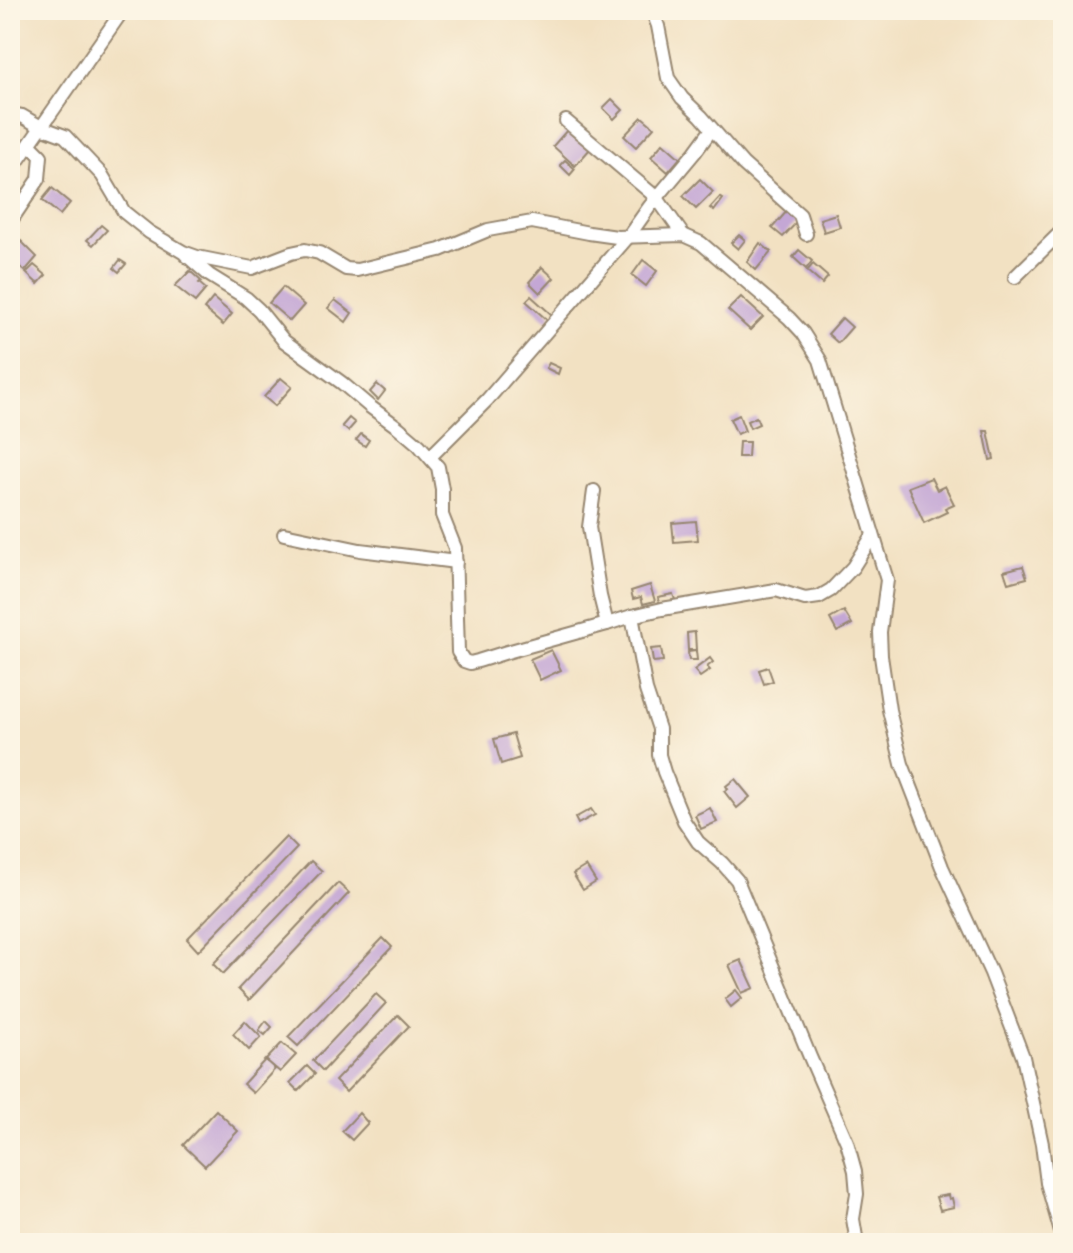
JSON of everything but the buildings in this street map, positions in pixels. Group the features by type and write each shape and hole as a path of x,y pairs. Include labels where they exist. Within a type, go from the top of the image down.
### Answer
{"street":[{"path":"11,169 123,10"},
{"path":"652,10 668,78 682,98 754,175 800,215 806,234"},
{"path":"10,114 22,116 65,136 102,175 124,212 149,232 197,257 252,268 305,250 319,253 346,269 357,270 440,250 488,230 532,222 628,237 683,235 701,243 789,318 820,360 887,580 880,632 881,656 889,710 902,764 942,867 991,973 1023,1057 1047,1183 1063,1239"},
{"path":"566,121 657,198 683,235"},
{"path":"430,457 487,400 628,237 712,129"},
{"path":"10,222 39,179 41,156 30,145"},
{"path":"1015,277 1063,230"},
{"path":"183,252 209,275 246,298 284,341 399,428 438,467 442,515 455,548 458,652 464,661 478,661 632,616 776,590 805,599 819,597 831,590 853,567 873,535"},
{"path":"594,491 589,527 607,624"},
{"path":"284,534 360,550 456,562"},
{"path":"632,616 641,667 659,729 659,755 684,821 698,842 737,880 847,1142 855,1171 857,1194 853,1219 857,1243"}]}
